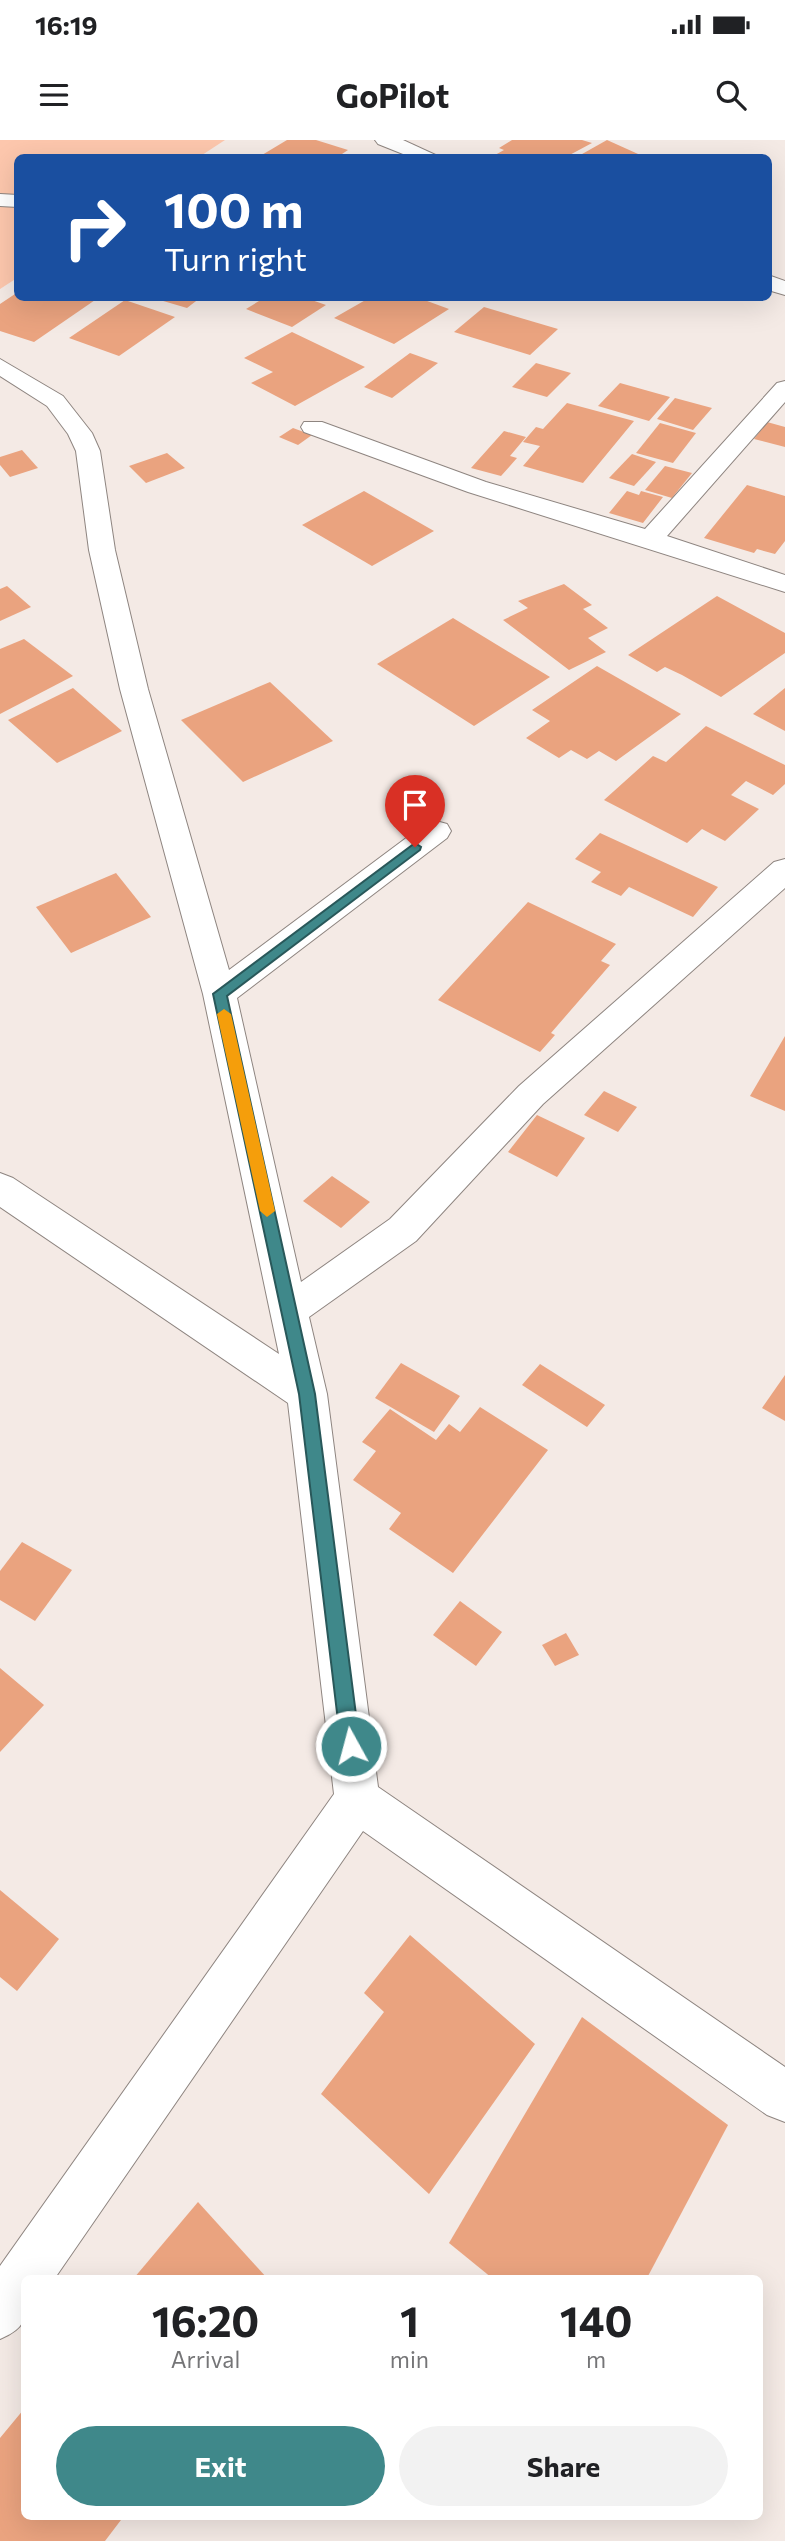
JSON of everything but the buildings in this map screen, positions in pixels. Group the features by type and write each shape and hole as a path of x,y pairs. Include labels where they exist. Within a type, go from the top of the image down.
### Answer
{"street":[{"path":"385,140 422,154"},
{"path":"0,366 55,401 80,433 88,451 102,550 134,689 220,994 307,1394 358,1800 26,2275"},
{"path":"650,539 785,388"},
{"path":"313,427 477,487 650,539 785,584"},
{"path":"220,994 436,831"},
{"path":"289,1311 403,1230 531,1095 785,870"},
{"path":"0,1188 307,1394"},
{"path":"358,1800 785,2097"},
{"path":"0,2312 21,2282"}],"shaded area":[{"path":"0,140 225,140 204,154 14,154 14,280 0,289"}],"slow traffic":[{"path":"224,1014 267,1211"}],"route":[{"path":"351,1746 307,1394 220,994 415,847"}]}
